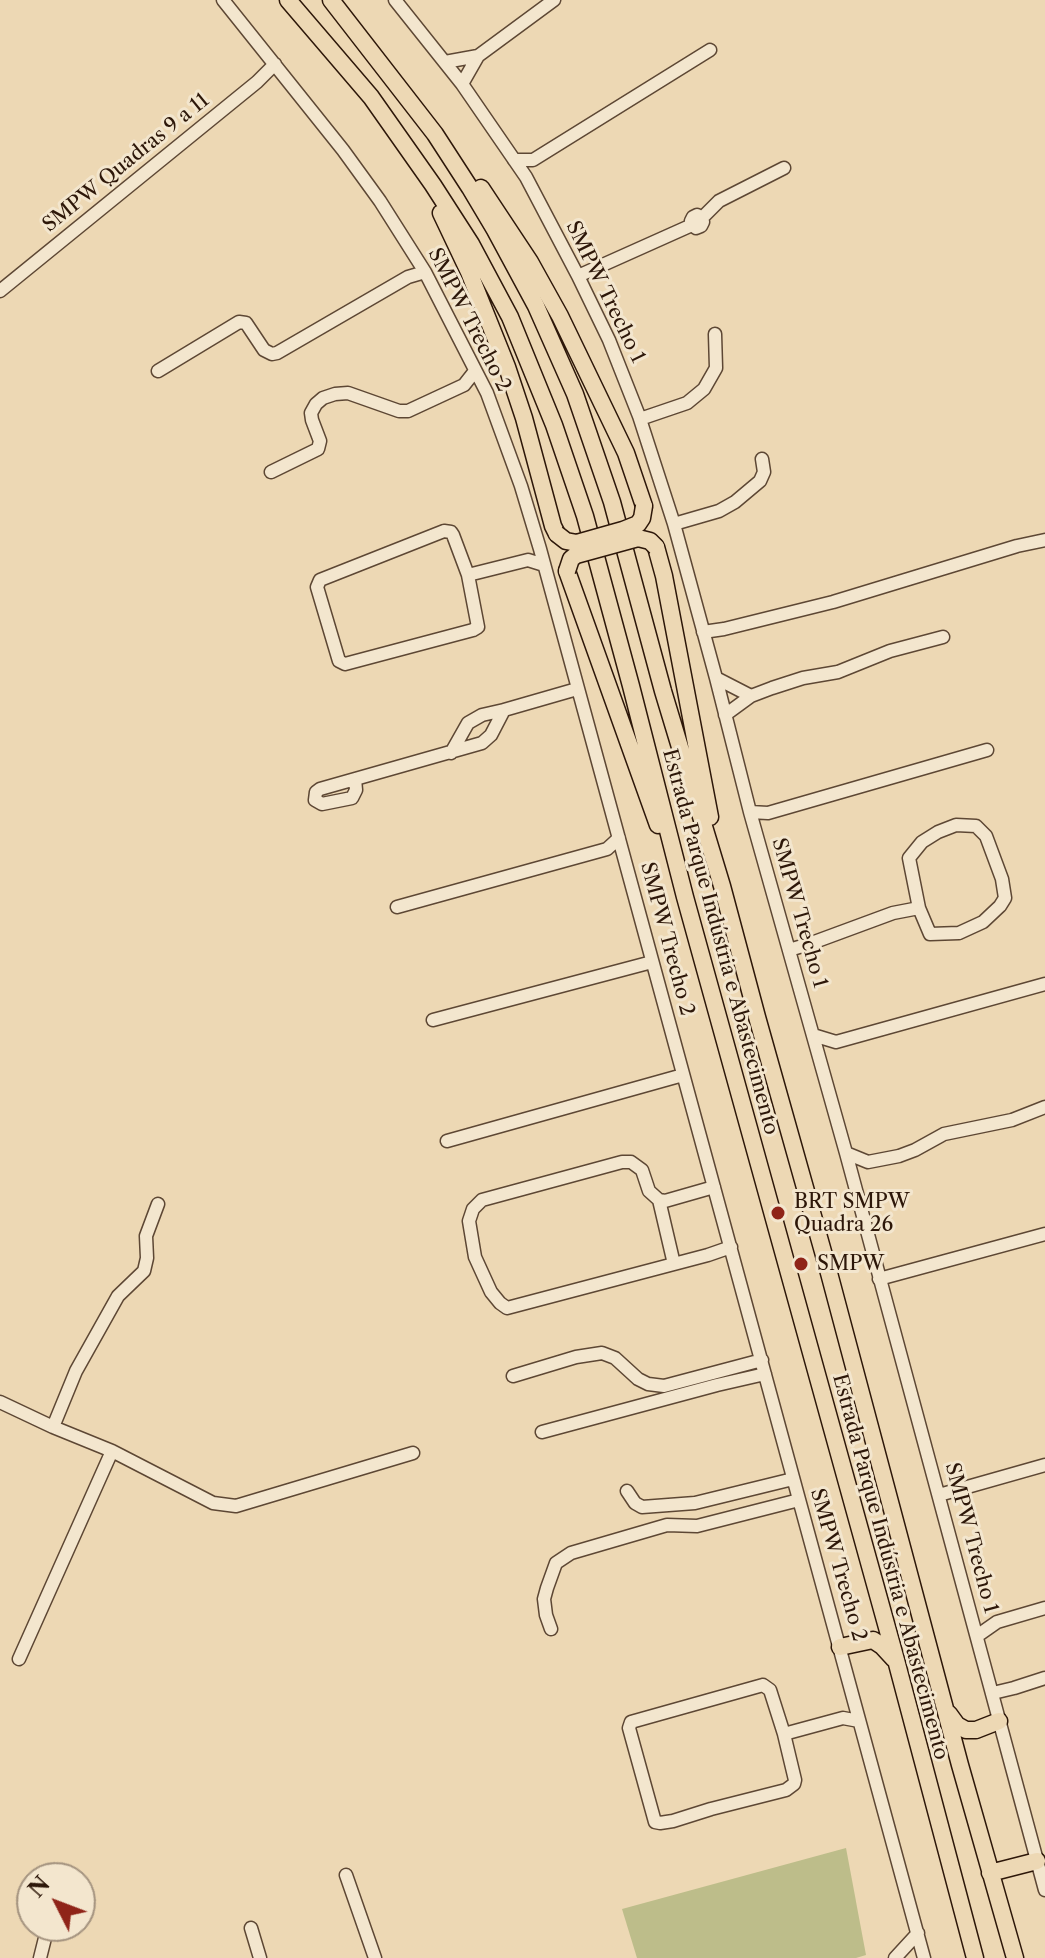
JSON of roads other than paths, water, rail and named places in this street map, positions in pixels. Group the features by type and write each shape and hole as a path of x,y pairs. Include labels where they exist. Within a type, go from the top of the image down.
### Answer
{"highway":[{"name":"Estrada Parque Indústria e Abastecimento","path":"288,0 371,97 471,244 510,317 554,425 585,516 685,897 975,1958"},
{"name":"Estrada Parque Indústria e Abastecimento","path":"331,0 435,134 495,230 536,306 575,394 612,502 663,691 722,886 1015,1958"},
{"path":"433,185 436,202 469,272 507,367 557,534 566,541 577,543 638,524 644,506 626,453 560,316 538,276 473,176 435,134"},
{"path":"685,897 567,571 576,555 638,538 645,538 656,547 722,886"},
{"path":"839,1644 871,1633 881,1608"},
{"path":"839,1644 873,1640 896,1660"},
{"path":"947,1711 957,1725 966,1730 1000,1725"},
{"path":"960,1765 968,1740 1000,1725"},
{"path":"990,1873 1037,1861"}],"street":[{"name":"SMPW Trecho 2","path":"223,0 343,150 418,260 483,386 521,486 924,1958"},
{"name":"SMPW Trecho 1","path":"395,0 462,84 526,177 609,340 640,419 674,524 1045,1890"},
{"path":"462,84 478,56 554,0"},
{"path":"514,160 533,160 710,50"},
{"path":"445,62 478,56"},
{"name":"SMPW Quadras 9 a 11","path":"0,291 257,82 275,64"},
{"path":"526,177 533,160"},
{"path":"578,276 697,222 719,201 784,168"},
{"path":"408,277 418,260"},
{"path":"158,371 239,322 246,323 264,350 277,353 408,277 425,272"},
{"path":"640,419 687,403 704,389 716,368 715,334"},
{"path":"271,472 318,449 320,441 311,413 323,398 343,392 399,411 408,411 464,385 475,371"},
{"path":"464,385 483,386"},
{"path":"674,524 719,511 735,502 760,481 764,472 762,459"},
{"path":"447,531 453,535 468,575 479,624 476,629 345,664 339,661 317,587 323,578 447,531"},
{"path":"703,632 833,602 1045,540"},
{"path":"468,575 528,560 540,549"},
{"path":"528,560 544,565"},
{"path":"725,715 751,696 803,678 838,672 890,651 943,637"},
{"path":"716,678 751,696"},
{"path":"451,753 468,723 482,715 577,689"},
{"path":"355,779 487,740 504,710"},
{"path":"752,819 987,750"},
{"path":"956,825 976,826 986,836 1002,879 1005,898 1000,906 983,922 959,933 930,934 919,908 909,858 922,842 938,832 956,825"},
{"path":"397,907 607,849 619,838"},
{"path":"607,849 623,855"},
{"path":"789,950 893,913 919,908"},
{"path":"433,1020 652,962"},
{"path":"820,1059 836,1042 1045,984"},
{"path":"813,1035 836,1042"},
{"path":"447,1141 683,1075"},
{"path":"846,1153 868,1162 899,1156 944,1134 1012,1120 1045,1107"},
{"path":"714,1187 659,1200 649,1191 642,1170 631,1162 622,1162 482,1200 473,1209 469,1221 475,1257 491,1292 507,1308 731,1247"},
{"path":"855,1191 868,1162"},
{"path":"659,1200 674,1264"},
{"path":"53,1427 76,1371 118,1296 144,1271 146,1236 158,1204"},
{"path":"879,1279 1045,1234"},
{"path":"513,1376 576,1357 602,1353 615,1358 638,1379 664,1386 762,1360"},
{"path":"542,1432 765,1374"},
{"path":"0,1402 112,1451 213,1503 236,1506 413,1453"},
{"path":"19,1659 112,1451"},
{"path":"939,1495 1045,1465"},
{"path":"627,1491 642,1507 695,1503 793,1479"},
{"path":"551,1629 544,1599 556,1563 571,1553 667,1525 697,1526 799,1500"},
{"path":"977,1636 997,1622 1045,1608"},
{"path":"971,1617 997,1622"},
{"path":"993,1693 1045,1678"},
{"path":"763,1685 770,1690 784,1734 795,1780 791,1787 673,1821 660,1823 653,1819 629,1728 633,1720 763,1685"},
{"path":"784,1734 843,1718 855,1708"},
{"path":"843,1718 859,1721"},
{"path":"346,1875 375,1958"},
{"path":"251,1928 260,1958"},
{"path":"895,1958 918,1933"}],"place":[{"name":"BRT SMPW Quadra 26","path":"778,1213"},
{"name":"SMPW","path":"801,1264"}]}
